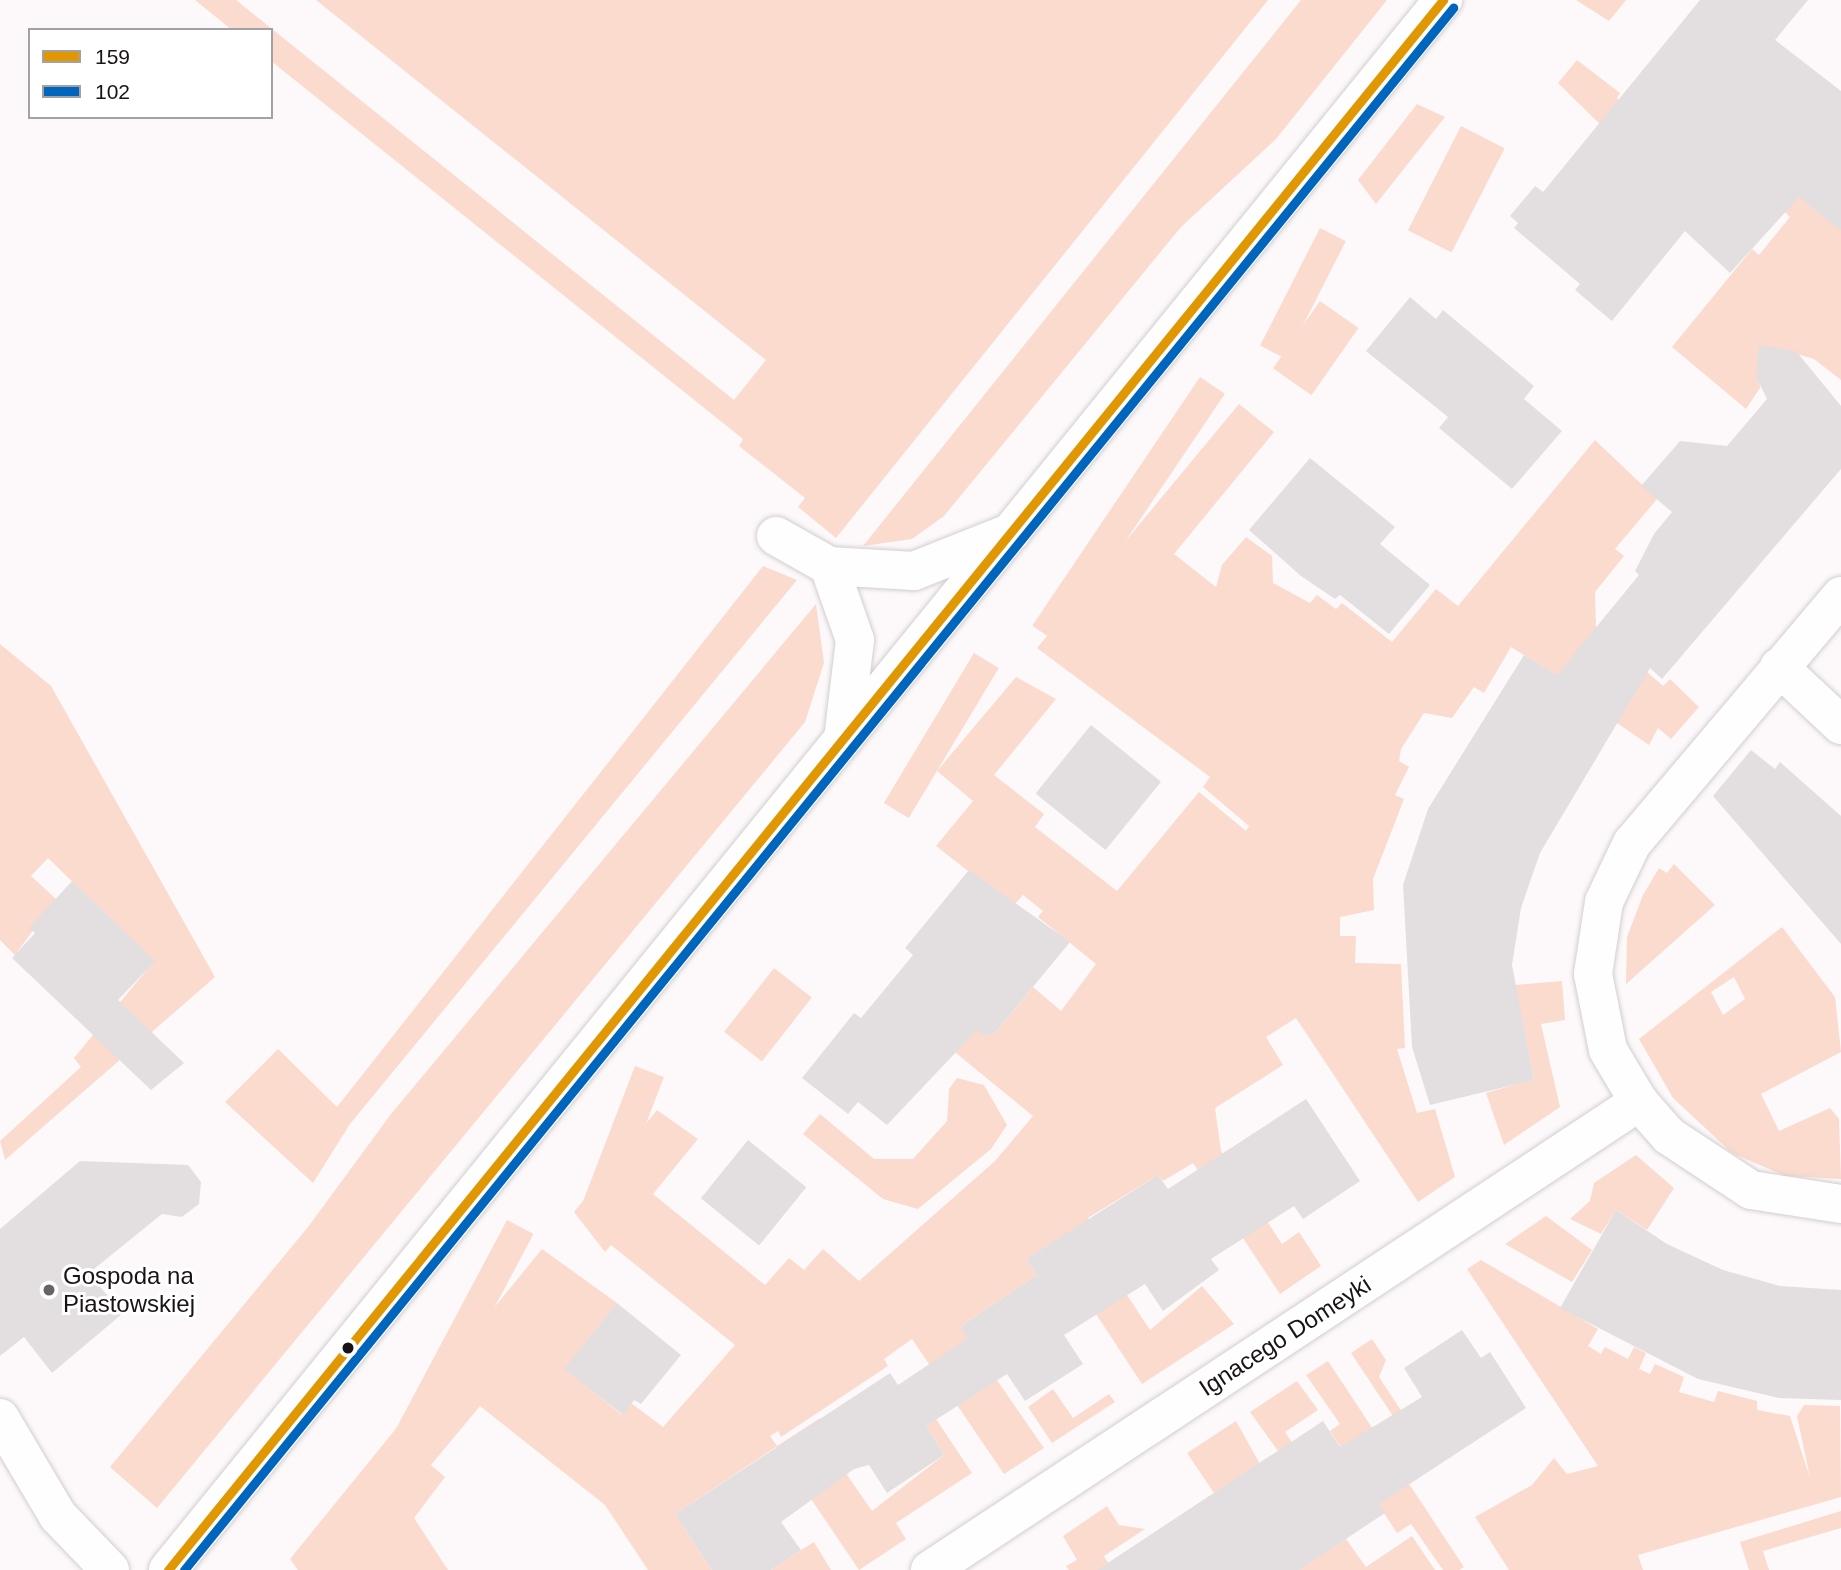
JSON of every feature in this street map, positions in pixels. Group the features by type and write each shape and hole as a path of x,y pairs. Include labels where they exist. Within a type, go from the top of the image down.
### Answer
{"street":[{"path":"186,1563 1443,0"},
{"path":"776,536 829,566 914,571 1020,528"},
{"path":"829,566 855,640 842,744"},
{"path":"1841,596 1653,815 1604,902 1594,961 1597,1014 1608,1050 1639,1102 1677,1142 1724,1176 1791,1200 1841,1204"},
{"path":"1780,667 1841,725"},
{"name":"Ignacego Domeyki","path":"930,1570 1639,1102"},
{"path":"0,1418 58,1516 110,1570"}],"shaded area":[{"path":"195,0 236,0 271,28 230,28"},
{"path":"316,0 1268,0 836,538 798,507 805,498 739,446 743,439 273,63 273,30 734,400 766,360"},
{"path":"1301,0 1387,0 1276,139 1181,227 944,516 912,539 863,546"},
{"path":"1576,0 1626,0 1609,21"},
{"path":"1577,60 1620,93 1617,98 1696,162 1611,135 1558,83"},
{"path":"1417,104 1445,117 1376,204 1358,180"},
{"path":"1461,126 1505,148 1452,252 1408,230"},
{"path":"1796,194 1841,220 1841,380 1814,359 1776,348 1758,359 1760,388 1746,409 1672,347 1752,249 1759,255 1790,217 1783,210"},
{"path":"1320,228 1346,241 1286,359 1260,346"},
{"path":"1320,301 1359,328 1311,395 1273,368"},
{"path":"1200,377 1225,394 1057,642 1032,626"},
{"path":"1239,404 1274,432 1174,554 1216,587 1222,565 1246,537 1272,556 1273,583 1310,603 1317,595 1336,609 1342,603 1392,642 1436,589 1458,606 1595,440 1657,499 1615,549 1624,556 1595,592 1596,627 1663,686 1670,679 1699,707 1671,739 1658,728 1649,745 1588,703 1592,697 1511,647 1484,693 1474,687 1452,718 1424,713 1401,749 1399,761 1409,767 1395,795 1404,799 1373,879 1374,910 1340,917 1340,936 1356,936 1355,963 1401,964 1405,1048 1397,1049 1417,1113 1435,1109 1455,1177 1418,1202 1296,1018 1266,1037 1283,1065 1215,1108 1221,1151 1282,1244 1299,1232 1321,1266 1280,1294 1193,1163 1163,1181 1158,1175 1088,1218 1118,1268 1112,1272 1150,1330 1202,1286 1234,1324 1142,1384 1050,1244 1026,1259 1037,1275 960,1327 1044,1448 1004,1474 912,1339 884,1359 888,1366 781,1437 778,1431 770,1436 777,1446 820,1418 841,1450 834,1456 872,1511 944,1455 926,1426 936,1419 972,1473 896,1523 906,1539 859,1570 776,1447 675,1514 712,1570 648,1570 605,1505 480,1406 431,1465 445,1477 414,1518 448,1570 298,1570 290,1559 542,1249 617,1303 565,1369 622,1415 631,1403 663,1427 735,1345 611,1245 605,1252 574,1212 657,1110 698,1139 653,1194 765,1285 789,1258 804,1270 823,1249 859,1281 995,1161 1033,1116 885,995 957,1012 985,1036 996,1032 1033,987 1061,1011 1096,964 1038,917 1043,911 1023,895 1013,906 936,846 973,801 937,771 1016,677 1056,699 994,775 1044,814 1035,827 1117,891 1199,792 1246,831 1249,826 1203,787 1210,777 1037,648"},
{"path":"763,566 797,580 350,1124 313,1183 225,1102 278,1049 337,1107"},
{"path":"816,604 824,663 805,722 157,1508 110,1467 308,1227 391,1114"},
{"path":"0,644 51,686 215,977 5,1160 0,1141 81,1067 74,1058 154,961 48,858 31,876 56,899 15,955 0,940"},
{"path":"974,653 999,668 909,818 884,803"},
{"path":"1674,864 1715,905 1626,984 1627,937 1643,895 1659,868 1667,873"},
{"path":"1782,927 1835,997 1841,1052 1761,1094 1779,1131 1830,1108 1839,1119 1841,1179 1785,1176 1732,1153 1673,1098 1639,1039","holes":["1734,977 1745,999 1723,1015 1711,992"]},
{"path":"774,968 812,998 762,1061 724,1032"},
{"path":"1562,981 1565,1020 1541,1024 1560,1107 1504,1145 1486,1093 1534,1079 1515,985"},
{"path":"635,1066 664,1077 612,1212 583,1201"},
{"path":"957,1078 984,1085 1007,1125 991,1149 918,1209 883,1199 803,1134 820,1114 874,1159 913,1159 947,1121 949,1089"},
{"path":"1636,1155 1674,1188 1647,1230 1616,1210 1601,1234 1570,1219 1590,1201 1594,1183"},
{"path":"1546,1216 1592,1250 1572,1282 1505,1244"},
{"path":"507,1220 533,1234 372,1537 346,1523"},
{"path":"1481,1260 1598,1329 1588,1346 1601,1354 1605,1347 1628,1359 1634,1347 1646,1353 1639,1369 1650,1374 1655,1364 1684,1377 1679,1392 1714,1402 1718,1391 1757,1401 1757,1410 1790,1416 1810,1478 1797,1416 1804,1405 1840,1406 1841,1497 1638,1555 1643,1570 1509,1570 1475,1517 1532,1485 1554,1458 1567,1474 1598,1466 1467,1269"},
{"path":"1372,1339 1386,1360 1379,1377 1437,1465 1429,1470 1351,1353"},
{"path":"1328,1361 1464,1567 1459,1570 1443,1570 1411,1524 1397,1533 1330,1431 1340,1424 1306,1375"},
{"path":"1297,1381 1318,1410 1285,1432 1292,1442 1278,1451 1250,1412"},
{"path":"1053,1389 1073,1418 1109,1394 1115,1402 1052,1443 1028,1407"},
{"path":"1236,1421 1313,1559 1346,1539 1366,1567 1412,1536 1435,1570 1266,1570 1187,1453"},
{"path":"1107,1506 1119,1525 1145,1529 1104,1556 1112,1570 1069,1570 1066,1566 1077,1560 1063,1536"},
{"path":"1841,1511 1841,1528 1763,1551 1769,1570 1749,1570 1740,1542"},
{"path":"814,1542 831,1570 771,1570 801,1550"}],"building":[{"path":"1700,0 1808,0 1775,40 1841,91 1841,231 1799,197 1730,273 1685,231 1612,321 1575,290 1580,284 1514,228 1518,223 1510,216 1535,186 1543,192"},
{"path":"1410,297 1436,319 1443,310 1534,386 1524,399 1562,431 1512,489 1439,428 1448,417 1366,351"},
{"path":"1759,345 1796,351 1841,406 1841,469 1662,679 1650,668 1540,853 1521,908 1512,965 1534,1080 1430,1105 1412,1047 1403,885 1428,809 1524,655 1557,675 1639,575 1635,571 1654,534 1672,512 1641,486 1680,441 1727,446 1767,399 1756,377"},
{"path":"1310,458 1395,527 1380,544 1430,585 1389,634 1340,595 1335,599 1301,576 1249,530"},
{"path":"1091,725 1161,782 1106,850 1036,793"},
{"path":"1751,750 1775,769 1780,762 1841,816 1841,944 1713,796"},
{"path":"969,870 1070,942 995,1033 985,1036 977,1030 887,1125 858,1102 848,1114 802,1078 854,1013 861,1018 913,955 905,948"},
{"path":"72,881 155,961 118,1000 184,1063 151,1090 12,958 35,933 29,928"},
{"path":"1306,1099 1360,1181 1303,1219 1294,1206 1211,1259 1219,1270 1163,1311 1145,1284 1064,1335 1083,1364 1025,1401 1007,1374 926,1426 944,1455 887,1493 869,1465 854,1469 781,1522 801,1550 771,1570 712,1570 675,1514 890,1373 898,1385 967,1339 960,1327 1037,1275 1026,1259 1158,1175 1168,1189"},
{"path":"748,1140 806,1187 759,1245 701,1198"},
{"path":"80,1161 188,1165 201,1182 199,1204 182,1217 162,1214 89,1273 122,1314 52,1373 24,1337 0,1356 0,1229"},
{"path":"1616,1210 1667,1244 1723,1270 1780,1286 1841,1290 1841,1400 1779,1398 1698,1379 1560,1308"},
{"path":"617,1303 681,1355 641,1404 634,1400 623,1415 564,1369"},
{"path":"1462,1330 1481,1358 1490,1352 1526,1408 1379,1504 1385,1513 1299,1570 1097,1570 1323,1421 1340,1447 1422,1397 1404,1368"}],"transit line":[{"name":"159","path":"168,1570 1443,0"},
{"name":"102","path":"184,1570 1453,8"}],"place":[{"name":"Gospoda na Piastowskiej","path":"49,1290"}]}
